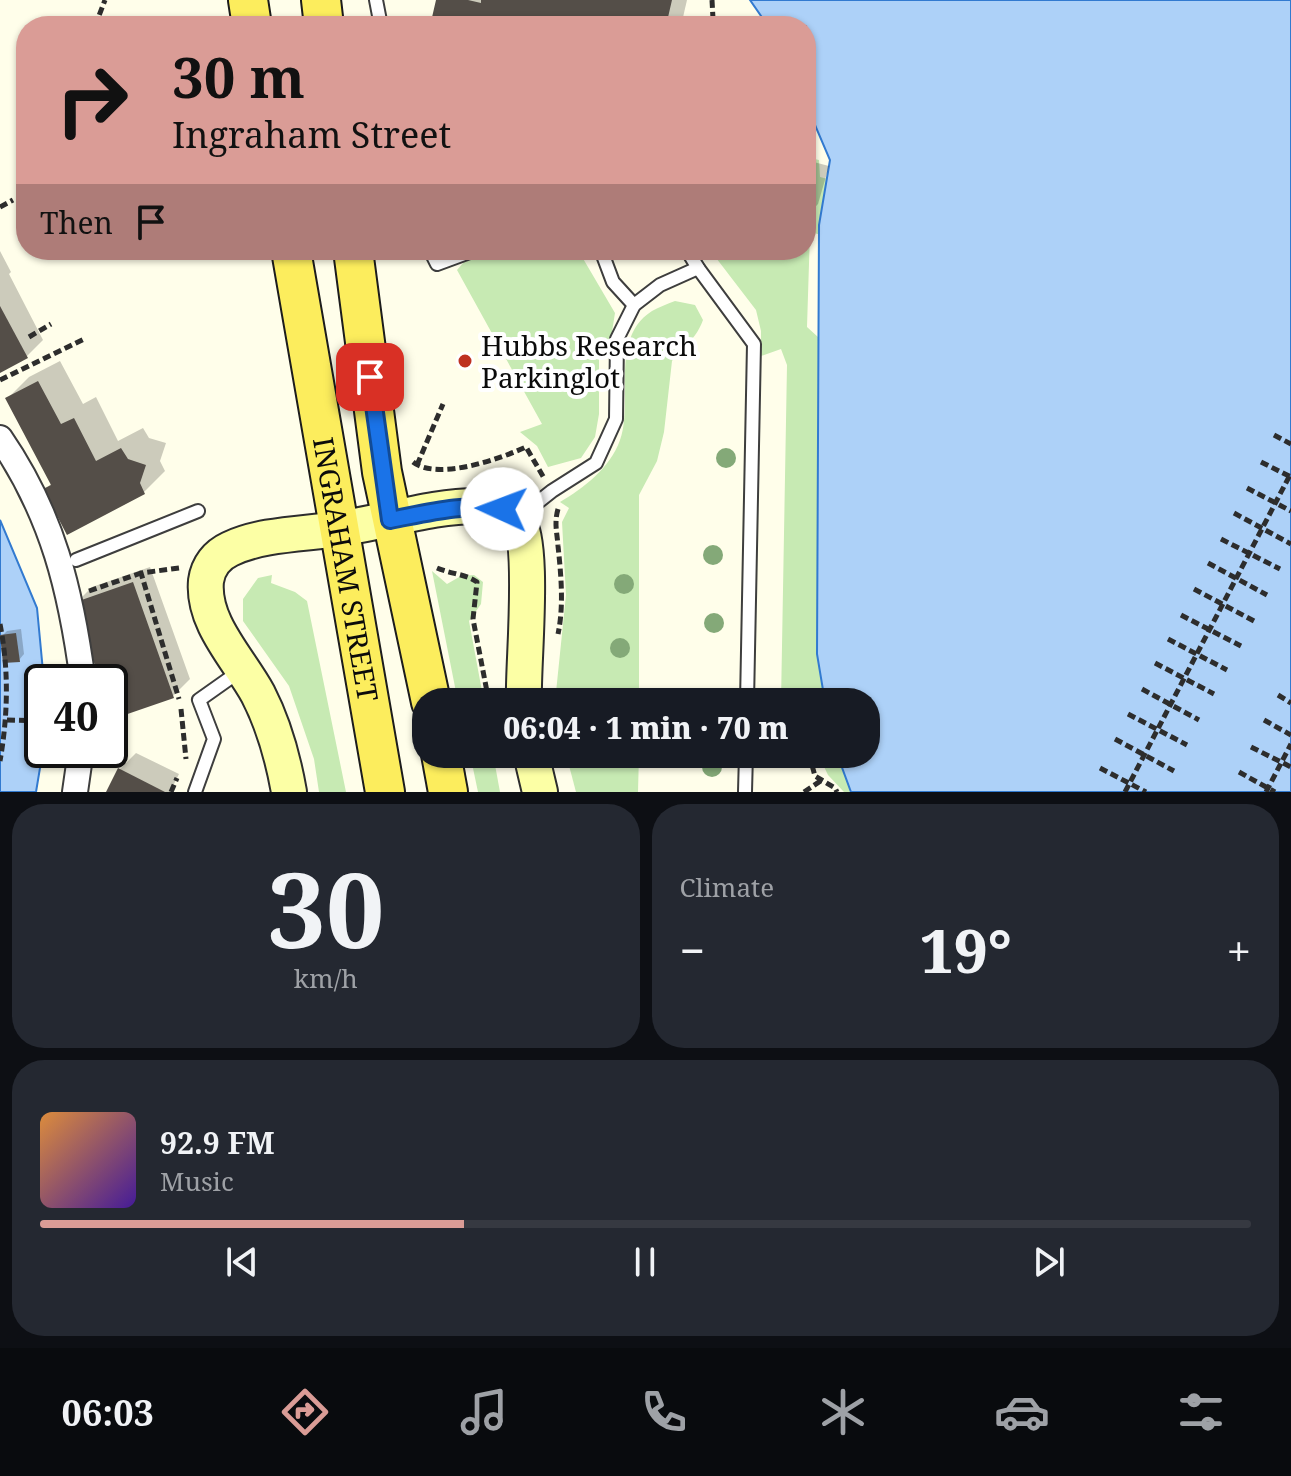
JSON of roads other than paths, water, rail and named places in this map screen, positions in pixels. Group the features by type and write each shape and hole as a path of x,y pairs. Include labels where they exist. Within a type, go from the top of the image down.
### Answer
{"main road":[{"name":"INGRAHAM STREET","path":"293,260 385,792"},
{"name":"INGRAHAM STREET","path":"354,260 390,520 428,688"},
{"path":"444,768 448,792"}],"street":[{"path":"0,438 22,470 56,548 70,598 80,664"},
{"path":"289,792 284,762 271,722 211,617 206,590 211,564 229,549 288,535 482,506 502,509 518,518 525,540 528,578 524,688"},
{"path":"75,792 78,768"},
{"path":"534,768 540,792"}],"lane":[{"path":"605,260 613,282 634,305"},
{"path":"693,260 754,344 747,688"},
{"path":"518,518 552,491 596,463 616,419 617,339 634,305 660,285 698,268"},
{"path":"76,560 198,511"},
{"path":"195,792 214,739 199,700 243,669"},
{"path":"745,792 746,768"}],"water":[{"path":"750,0 1291,0 1291,792 851,792 842,768 880,768 880,688 823,688 817,654 819,225 830,160 816,127 816,16 761,16"},
{"path":"0,520 37,608 42,664 24,664 24,768 40,768 36,792 0,792"}],"place":[{"name":"Hubbs Research Parkinglot","path":"465,361"}]}
